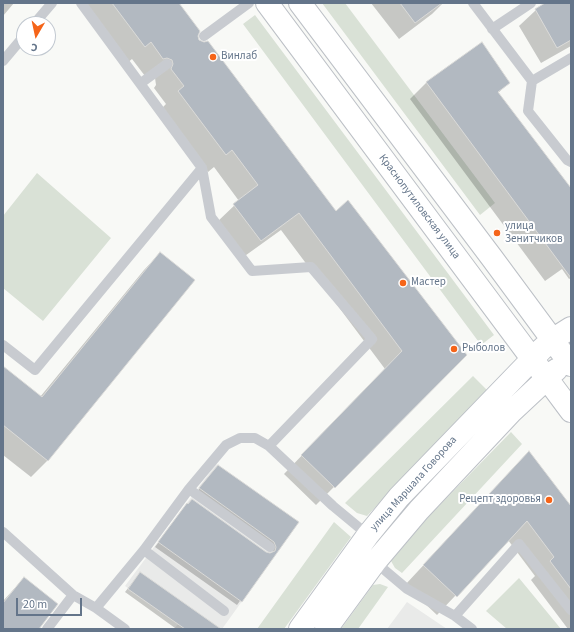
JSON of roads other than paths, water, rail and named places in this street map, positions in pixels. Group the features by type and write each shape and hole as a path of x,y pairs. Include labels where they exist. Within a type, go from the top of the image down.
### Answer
{"main road":[{"name":"Краснопутиловская улица","path":"267,3 542,349 562,366 571,411"},
{"name":"Краснопутиловская улица","path":"300,3 492,258 542,349 562,366"},
{"path":"542,349 571,328"},
{"name":"улица Маршала Говорова","path":"300,629 368,535 409,487 542,349"},
{"name":"улица Маршала Говорова","path":"326,629 375,562 418,510 511,412 562,366"}],"lane":[{"path":"41,16 52,3"},
{"path":"81,3 202,168 211,217 252,271 311,267 372,339 269,446"},
{"path":"204,36 249,3"},
{"path":"473,3 532,81 528,111 567,160 571,162"},
{"path":"492,30 531,3"},
{"path":"3,61 16,46"},
{"path":"532,81 571,58"},
{"path":"141,83 167,64"},
{"path":"3,345 35,370 202,168"},
{"path":"96,608 144,550 189,489 226,445 240,438 255,438 269,446 333,506 368,535"},
{"path":"189,489 270,547"},
{"path":"3,532 73,595 96,608 125,629"},
{"path":"456,616 519,544 571,610"},
{"path":"144,550 224,611"},
{"path":"375,562 407,589 456,616 472,629"},
{"path":"48,629 73,595"}],"place":[{"name":"Винлаб","path":"213,57"},
{"name":"улица Зенитчиков","path":"497,233"},
{"name":"Мастер","path":"403,283"},
{"name":"Рыболов","path":"454,349"},
{"name":"Рецепт здоровья","path":"549,500"}]}
